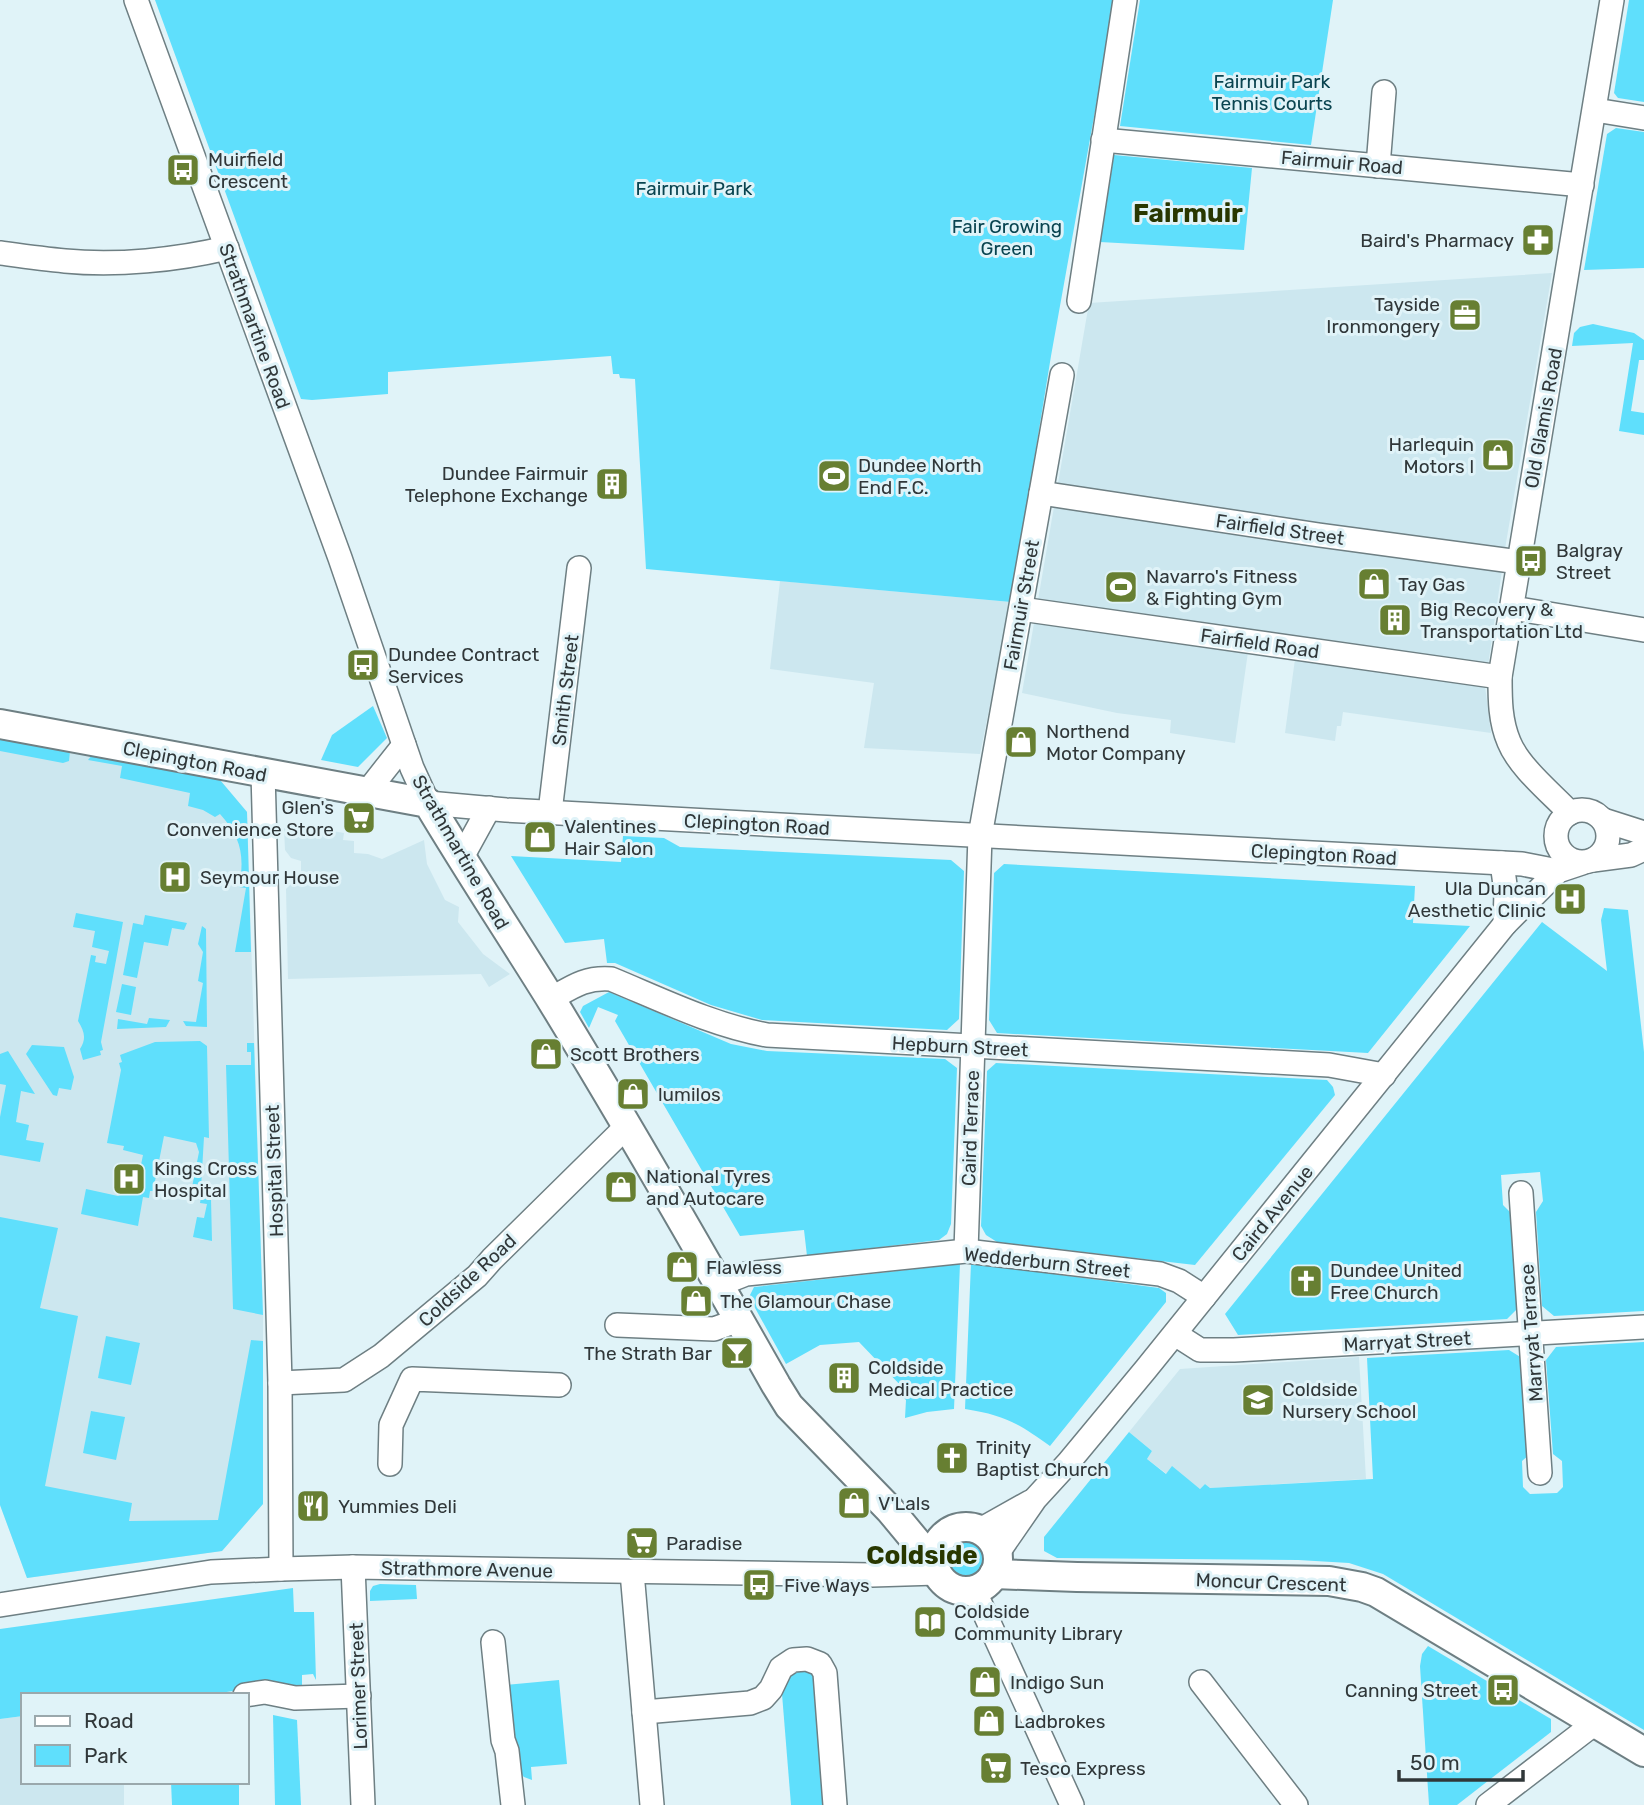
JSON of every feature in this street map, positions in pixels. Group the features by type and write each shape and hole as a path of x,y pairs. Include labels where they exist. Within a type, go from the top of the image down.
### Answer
{"main road":[{"name":"Clepington Road","path":"0,724 428,803"},
{"name":"Strathmartine Road","path":"428,803 551,999 789,1406 890,1510 935,1568"},
{"name":"Strathmartine Road","path":"890,1510 923,1525 951,1530"},
{"path":"960,1527 980,1530 994,1544 988,1572 963,1591 943,1582 935,1568 934,1553 937,1544 951,1530 960,1527"},
{"name":"Moncur Crescent","path":"988,1572 1077,1577 1329,1581 1362,1587 1386,1598 1644,1752"}],"street":[{"name":"Strathmartine Road","path":"136,0 372,648 412,768 428,803"},
{"path":"1079,301 1125,0"},
{"name":"Old Glamis Road","path":"1570,813 1528,770 1509,743 1500,710 1500,677 1612,0"},
{"path":"1378,166 1384,92"},
{"path":"1595,110 1644,118"},
{"name":"Fairmuir Road","path":"1103,139 1582,185"},
{"path":"0,253 67,262 134,262 195,256 227,248"},
{"name":"Fairmuir Street","path":"980,836 1062,375"},
{"name":"Fairfield Street","path":"1041,493 1319,536 1519,562"},
{"name":"Smith Street","path":"550,812 579,568"},
{"path":"1512,608 1644,630"},
{"name":"Fairfield Road","path":"1021,609 1500,677"},
{"path":"367,792 404,745"},
{"name":"Hospital Street","path":"263,773 280,1382 281,1569"},
{"name":"Clepington Road","path":"428,803 980,836 1512,863 1558,872"},
{"path":"461,859 489,808"},
{"path":"1640,856 1588,861 1567,858 1556,840 1557,827 1570,813 1588,810 1603,820 1644,833"},
{"path":"1558,872 1600,856 1608,842 1609,834 1603,820"},
{"name":"Caird Terrace","path":"966,1251 980,836"},
{"name":"Clepington Road","path":"1512,863 1558,846"},
{"path":"1505,924 1506,892 1512,863"},
{"name":"Caird Avenue","path":"988,1572 1035,1499 1068,1464 1175,1334 1505,924 1558,872"},
{"name":"Hepburn Street","path":"551,999 577,984 595,978 611,979 699,1016 743,1031 767,1035 1329,1065 1384,1075"},
{"name":"Coldside Road","path":"280,1382 344,1380 381,1356 477,1276 627,1126"},
{"name":"Marryat Terrace","path":"1521,1193 1540,1473"},
{"name":"Wedderburn Street","path":"718,1285 746,1274 966,1251 1160,1274 1179,1280 1204,1297"},
{"path":"617,1325 714,1329 739,1320"},
{"name":"Marryat Street","path":"1175,1334 1200,1350 1361,1344 1644,1327"},
{"path":"393,1346 412,1380"},
{"path":"412,1380 559,1385"},
{"path":"390,1464 391,1425 412,1380"},
{"name":"Caird Avenue","path":"980,1530 1035,1499"},
{"name":"Strathmore Avenue","path":"0,1605 211,1573 281,1569 354,1567 872,1575 935,1568"},
{"name":"Lorimer Street","path":"354,1567 363,1805"},
{"path":"632,1572 652,1805"},
{"path":"988,1572 1072,1805"},
{"path":"494,1642 503,1740 507,1751 513,1805"},
{"path":"644,1712 750,1703 762,1698 771,1689 781,1668 793,1660 807,1659 820,1664 825,1673 835,1805"},
{"path":"1201,1682 1296,1805"},
{"path":"248,1695 265,1692 295,1698 359,1696"},
{"path":"1488,1805 1595,1723"}],"shaded area":[{"path":"1552,273 1506,543 1485,686 1491,733 1343,712 1335,741 1285,733 1295,659 1248,652 1235,743 1170,733 1171,720 1117,713 1022,693 1089,303"},
{"path":"780,581 1011,602 980,754 864,748 874,683 770,669"},
{"name":"Kings Cross Hospital","path":"0,738 220,780 247,812 263,1315 263,1504 222,1551 27,1578 0,1505"},
{"path":"298,825 344,833 343,840 354,841 354,853 382,859 424,840 427,864 445,900 459,907 458,922 483,954 510,974 489,987 481,974 288,979 286,889 301,879 301,861 291,858 285,850 284,828 297,830"},
{"name":"Coldside Nursery School","path":"1359,1357 1366,1479 1210,1488 1205,1484 1200,1489 1172,1467 1167,1474 1147,1459 1152,1451 1129,1432 1180,1369"},
{"path":"21,1716 21,1784 124,1784 124,1805 0,1805 0,1719"}],"green space":[{"name":"Fairmuir Park","path":"155,0 1115,0 1051,356 1011,602 646,569 635,379 620,378 619,374 613,374 611,356 388,372 388,394 301,399"},
{"name":"Fairmuir Park Tennis Courts","path":"1140,0 1333,0 1311,145 1120,126"},
{"path":"1629,0 1644,0 1644,102 1618,98 1614,93"},
{"path":"1616,128 1644,132 1644,268 1584,270 1607,134"},
{"path":"1114,155 1252,168 1244,250 1100,242"},
{"path":"1593,324 1634,333 1644,340 1644,360 1639,360 1631,411 1644,413 1644,435 1619,431 1633,343 1572,346 1574,333 1580,327"},
{"path":"373,706 387,738 358,767 321,760 332,735"},
{"path":"0,738 70,751 69,761 63,763 0,751"},
{"path":"92,755 220,780 247,812 251,952 235,952 246,888 239,887 242,866 240,848 227,822 220,814 215,817 188,806 190,793 120,778 122,766 88,760"},
{"path":"623,836 664,838 680,847 951,860 964,871 959,1019 947,1030 762,1020 711,1005 615,963 607,963 604,939 565,943 511,856 621,862"},
{"path":"1004,864 1415,886 1413,923 1470,926 1368,1053 997,1033 989,1020 994,873"},
{"path":"1604,908 1628,910 1644,1052 1644,1311 1554,1316 1542,1306 1536,1212 1543,1201 1540,1172 1501,1175 1503,1205 1512,1214 1519,1307 1507,1319 1238,1335 1225,1314 1542,922 1607,971 1601,920"},
{"path":"76,913 123,922 101,1042 103,1050 100,1051 101,1055 83,1060 80,1049 84,1035 78,1021 91,955 96,956 95,962 106,964 109,951 92,947 95,931 73,927"},
{"path":"145,915 187,923 184,930 172,928 168,946 144,942 137,978 123,975 133,923 143,925"},
{"path":"202,926 206,929 207,1027 186,1026 183,1021 196,1022 203,983 198,981 203,952 198,944"},
{"path":"122,984 136,987 131,1015 116,1012"},
{"path":"609,992 731,1044 767,1051 945,1059 957,1068 951,1224 947,1234 939,1240 807,1256 804,1230 740,1236 615,1021 618,1015 598,1007 589,1028 580,1012 583,1006"},
{"path":"149,1018 170,1020 166,1027 117,1029 118,1019 147,1024"},
{"path":"200,1041 207,1046 209,1138 204,1137 201,1188 192,1187 199,1152 196,1143 164,1136 153,1191 150,1191 149,1198 143,1197 138,1226 81,1214 86,1189 118,1196 136,1189 143,1155 123,1150 124,1146 107,1143 121,1070 120,1055 155,1042"},
{"path":"247,1043 254,1043 263,1315 233,1309 226,1065 251,1065 251,1052 247,1052"},
{"path":"32,1045 64,1047 74,1077 71,1090 59,1088 57,1096 53,1095 26,1054"},
{"path":"8,1051 35,1094 21,1091 16,1122 29,1125 26,1140 44,1143 40,1162 0,1155 0,1117 6,1085 0,1084 0,1054"},
{"path":"996,1063 1327,1080 1335,1095 1195,1265 997,1242 986,1235 981,1226 987,1071"},
{"path":"201,1197 211,1199 212,1241 193,1237 197,1217 204,1218 207,1204 200,1203"},
{"path":"0,1217 58,1228 40,1308 78,1316 45,1486 132,1503 129,1521 218,1520 251,1340 263,1341 263,1504 222,1551 27,1578 0,1505"},
{"path":"971,1263 1159,1288 1166,1293 1166,1302 1050,1446 1010,1421 965,1409"},
{"path":"960,1264 954,1409 905,1418 906,1400 900,1394 904,1389 859,1342 820,1345 786,1364 749,1297 754,1287"},
{"path":"106,1336 140,1343 131,1385 98,1378"},
{"path":"1644,1342 1644,1730 1383,1574 1349,1563 1298,1560 1057,1558 1044,1551 1044,1537 1129,1432 1152,1451 1147,1459 1166,1474 1172,1466 1200,1489 1205,1484 1210,1488 1373,1479 1367,1358 1509,1350 1522,1358 1529,1455 1522,1461 1523,1487 1530,1494 1557,1493 1563,1487 1562,1461 1553,1454 1546,1360 1556,1347"},
{"path":"91,1411 125,1417 116,1460 83,1453"},
{"path":"968,1541 977,1542 984,1550 986,1558 981,1575 968,1579 959,1577 945,1565 944,1553 952,1546"},
{"path":"416,1585 417,1599 370,1601 370,1591 373,1586"},
{"path":"293,1588 294,1612 314,1612 316,1680 313,1674 302,1675 302,1686 297,1686 297,1690 265,1686 220,1693 21,1693 21,1716 0,1719 0,1629"},
{"path":"1428,1646 1551,1719 1551,1732 1457,1805 1429,1805 1420,1666 1422,1654"},
{"path":"807,1671 815,1676 825,1805 791,1805 782,1694 790,1676"},
{"path":"559,1680 567,1764 531,1767 532,1780 517,1770 505,1685"},
{"path":"273,1715 297,1720 301,1805 275,1805"},
{"path":"171,1784 239,1784 239,1805 172,1805"}],"place":[{"name":"Muirfield Crescent","path":"183,170"},
{"name":"Baird's Pharmacy","path":"1538,240"},
{"name":"Tayside Ironmongery","path":"1465,315"},
{"name":"Harlequin Motors l","path":"1498,455"},
{"name":"Dundee North End F.C.","path":"834,476"},
{"name":"Dundee Fairmuir Telephone Exchange","path":"612,484"},
{"name":"Balgray Street","path":"1531,561"},
{"name":"Tay Gas","path":"1374,584"},
{"name":"Navarro's Fitness & Fighting Gym","path":"1121,587"},
{"name":"Big Recovery & Transportation Ltd","path":"1395,620"},
{"name":"Dundee Contract Services","path":"363,665"},
{"name":"Northend Motor Company","path":"1021,742"},
{"name":"Glen's Convenience Store","path":"359,818"},
{"name":"Valentines Hair Salon","path":"540,837"},
{"name":"Seymour House","path":"175,877"},
{"name":"Ula Duncan Aesthetic Clinic","path":"1570,899"},
{"name":"Scott Brothers","path":"546,1054"},
{"name":"lumilos","path":"633,1094"},
{"name":"Kings Cross Hospital","path":"129,1179"},
{"name":"National Tyres and Autocare","path":"621,1187"},
{"name":"Flawless","path":"682,1267"},
{"name":"Dundee United Free Church","path":"1306,1281"},
{"name":"The Glamour Chase","path":"696,1301"},
{"name":"The Strath Bar","path":"737,1353"},
{"name":"Coldside Medical Practice","path":"844,1378"},
{"name":"Coldside Nursery School","path":"1258,1400"},
{"name":"Trinity Baptist Church","path":"952,1458"},
{"name":"V'Lals","path":"854,1503"},
{"name":"Yummies Deli","path":"313,1506"},
{"name":"Paradise","path":"642,1543"},
{"name":"Five Ways","path":"759,1585"},
{"name":"Coldside Community Library","path":"930,1622"},
{"name":"Indigo Sun","path":"985,1682"},
{"name":"Canning Street","path":"1503,1690"},
{"name":"Ladbrokes","path":"989,1721"},
{"name":"Tesco Express","path":"996,1768"}],"district":[{"name":"Fairmuir","path":"1188,213"},
{"name":"Coldside","path":"922,1555"}],"park label":[{"name":"Fair Growing Green","path":"1007,237"}]}
